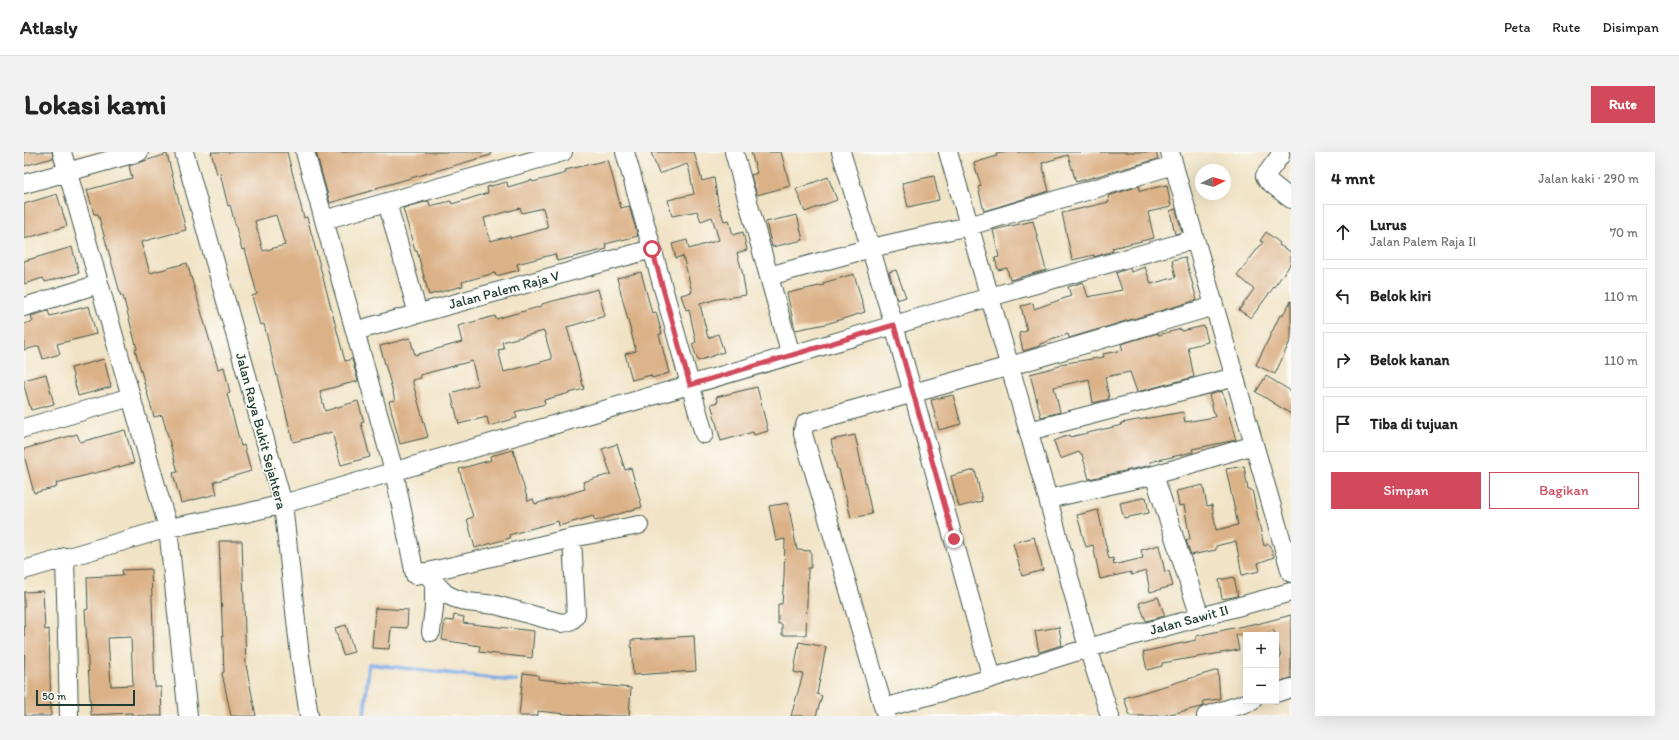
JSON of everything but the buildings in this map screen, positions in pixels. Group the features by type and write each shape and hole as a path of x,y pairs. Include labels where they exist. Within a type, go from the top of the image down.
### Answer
{"street":[{"path":"62,152 168,528 188,716"},
{"path":"24,184 139,152"},
{"name":"Jalan Raya Bukit Sejahtera","path":"184,152 283,504 300,656 310,716"},
{"path":"305,152 394,471 415,575 429,578 572,538 639,525"},
{"path":"324,220 563,152"},
{"path":"625,152 704,434"},
{"path":"734,152 791,356"},
{"path":"841,152 894,325 992,678"},
{"path":"950,152 969,226 1029,431 1088,648 1110,716"},
{"path":"1280,152 1280,156 1265,176 1267,180 1291,200"},
{"path":"769,276 871,248 969,226 1172,159 1291,573"},
{"path":"387,202 418,314"},
{"path":"24,570 168,528 246,513 283,504 990,297 1195,239"},
{"name":"Jalan Palem Raja V","path":"355,331 652,249"},
{"path":"24,307 100,284"},
{"path":"885,712 803,430 806,423 1010,366 1214,306"},
{"path":"1029,431 1235,377"},
{"path":"24,428 131,397"},
{"path":"1048,499 1154,475 1254,445"},
{"path":"1154,475 1200,617"},
{"path":"429,578 446,594 454,598 467,602 496,605 561,623 568,622 573,619 576,614 572,538"},
{"path":"65,557 69,716"},
{"path":"429,578 434,608 431,632"},
{"name":"Jalan Sawit II","path":"885,712 1088,648 1291,592"},
{"path":"1279,692 1291,688"},
{"path":"1206,716 1243,704"}],"waterway":[{"path":"364,716 369,664 516,681"}],"route":[{"path":"652,249 690,385 894,325 954,539"}]}
